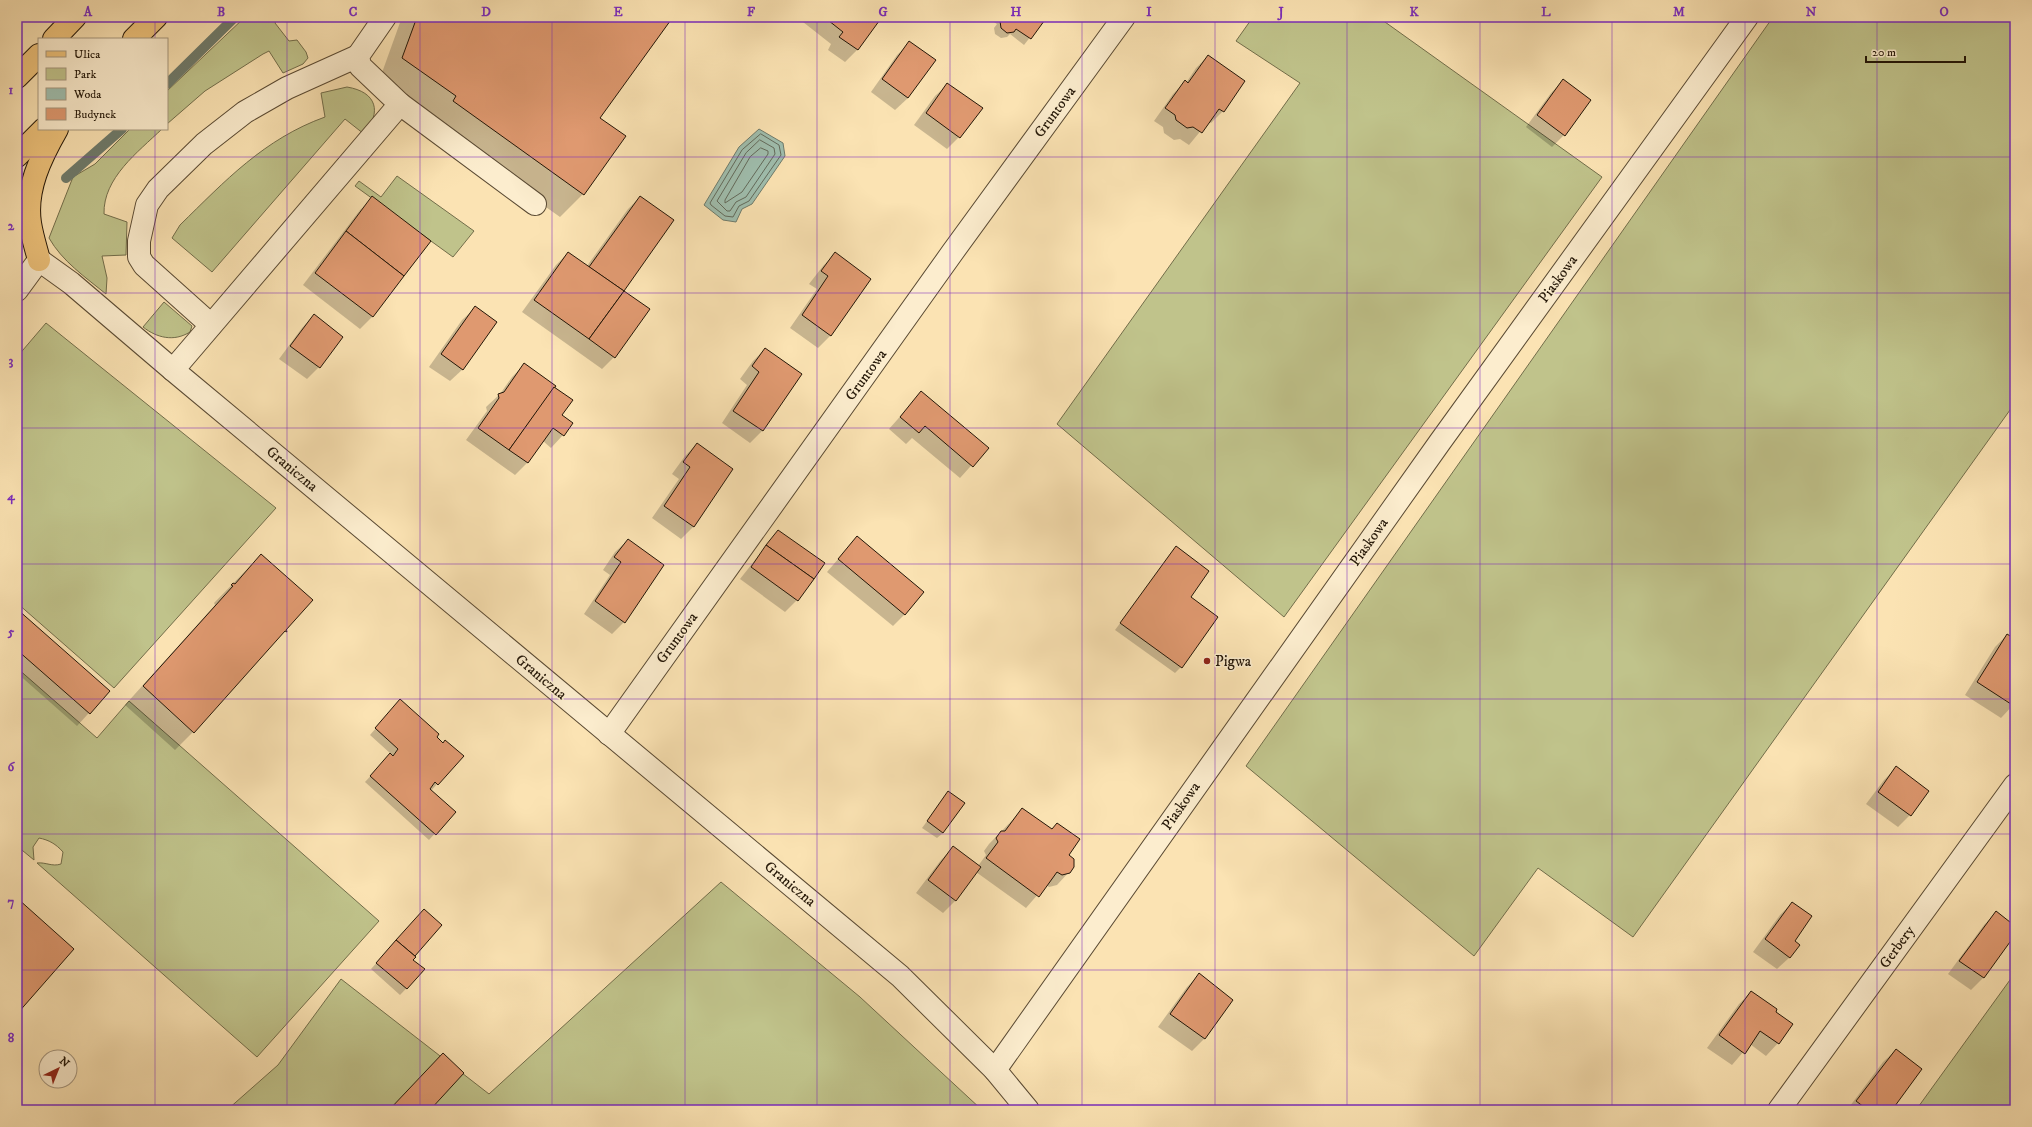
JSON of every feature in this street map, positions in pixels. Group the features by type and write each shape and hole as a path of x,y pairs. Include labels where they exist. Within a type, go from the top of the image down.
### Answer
{"main road":[{"path":"55,38 75,17"},
{"path":"135,38 156,17"},
{"path":"17,77 38,56"},
{"path":"17,156 43,130"},
{"path":"39,260 30,222 31,189 40,160 56,130"}],"street":[{"path":"211,325 144,266 139,257 139,241 147,205 158,189 204,144 245,112 287,88 358,56 385,17"},
{"name":"Gruntowa","path":"609,734 952,253 1124,17"},
{"name":"Piaskowa","path":"995,1070 1435,449 1746,17"},
{"path":"358,56 360,66 400,104 535,204"},
{"path":"173,370 400,104"},
{"path":"17,290 39,260"},
{"name":"Graniczna","path":"39,260 71,283 173,370 900,976 995,1070 1028,1110"},
{"name":"Gerbery","path":"1779,1110 2015,785"}],"green space":[{"path":"245,17 277,17 275,23 289,41 297,40 306,52 308,58 303,64 283,73 269,51 205,91 168,123 168,90"},
{"path":"1253,17 1378,17 1602,177 1284,617 1057,424 1300,83 1236,41"},
{"path":"1773,17 2015,17 2015,403 1633,937 1538,868 1474,956 1246,766"},
{"path":"347,87 365,93 374,104 373,118 370,126 364,134 345,119 212,272 172,238 180,225 246,163 283,137 303,126 325,117 321,93"},
{"path":"129,130 161,130 124,167 109,189 105,201 104,214 127,222 126,255 102,256 107,278 106,294 67,261 49,238 73,177 95,164"},
{"path":"397,176 474,231 453,257 355,186 359,181 381,197"},
{"path":"164,302 192,326 190,332 172,338 154,334 143,327"},
{"path":"46,323 276,508 114,688 17,603 17,357"},
{"path":"17,668 97,738 129,701 379,921 257,1057 37,863 55,865 61,864 63,852 58,847 49,841 39,838 33,847 34,860 17,846"},
{"path":"721,882 860,997 982,1110 227,1110 278,1065 341,979 489,1094"},
{"path":"2015,973 2015,1110 1916,1110"}],"water":[{"path":"759,129 783,143 785,156 752,204 742,209 736,222 723,220 704,205 739,147"}],"building":[{"path":"417,17 673,17 600,118 626,136 584,195 453,101 456,96 402,58"},
{"path":"824,17 882,17 858,50 839,37 843,32"},
{"path":"1000,17 1047,17 1031,39 1016,29 1014,32 1007,33 1001,28 1000,21 1002,18"},
{"path":"909,41 936,60 908,98 882,79"},
{"path":"1208,55 1245,81 1224,112 1219,109 1202,133 1193,127 1187,128 1176,120 1175,115 1165,108 1185,80 1188,83"},
{"path":"1563,79 1591,100 1565,136 1537,115"},
{"path":"947,83 983,108 960,138 926,113"},
{"path":"372,196 431,241 404,276 346,231"},
{"path":"640,196 674,220 624,291 589,267"},
{"path":"346,231 404,276 373,317 315,273"},
{"path":"568,252 624,291 589,339 534,300"},
{"path":"835,252 871,279 831,336 802,315 828,276 821,271"},
{"path":"624,291 650,309 615,358 589,339"},
{"path":"475,306 497,322 463,370 441,354"},
{"path":"314,314 343,337 320,368 290,346"},
{"path":"765,348 802,374 763,431 733,411 759,372 752,366"},
{"path":"524,363 556,386 509,450 478,428 499,398 498,394 504,392"},
{"path":"554,387 573,400 562,415 573,423 564,436 553,428 528,463 509,450"},
{"path":"921,391 989,448 973,467 925,426 919,433 900,417"},
{"path":"697,443 733,469 694,527 664,506 690,467 683,462"},
{"path":"778,530 825,563 814,579 766,545"},
{"path":"857,536 924,592 905,615 838,559"},
{"path":"628,539 664,565 625,623 595,601 621,562 614,557"},
{"path":"766,545 814,579 798,601 751,567"},
{"path":"1176,546 1209,571 1191,597 1218,617 1182,668 1120,623"},
{"path":"261,554 313,600 286,630 287,632 285,631 194,733 143,686 233,586 231,585 233,583 235,584"},
{"path":"17,609 110,691 90,714 17,650"},
{"path":"2007,634 2015,639 2014,706 1977,682"},
{"path":"400,699 439,734 437,737 443,743 445,740 464,756 438,785 435,782 430,789 456,812 436,835 370,776 390,753 393,756 398,749 375,728"},
{"path":"1896,766 1929,791 1911,816 1878,792"},
{"path":"948,791 965,803 943,833 927,821"},
{"path":"1022,808 1052,829 1057,823 1080,839 1069,855 1074,859 1074,867 1070,873 1062,875 1057,872 1039,897 986,858 998,842 996,838 1001,831 1005,831"},
{"path":"953,846 981,867 956,901 928,880"},
{"path":"17,898 74,949 17,1014"},
{"path":"1792,902 1812,916 1795,941 1800,945 1790,958 1765,939"},
{"path":"424,909 442,925 415,956 396,940"},
{"path":"1996,911 2015,926 2015,935 1984,978 1959,961"},
{"path":"396,940 416,957 413,960 425,969 407,989 376,963"},
{"path":"1199,973 1233,1000 1205,1039 1170,1014"},
{"path":"1751,991 1777,1009 1776,1012 1793,1024 1779,1044 1760,1031 1745,1054 1719,1035"},
{"path":"1896,1049 1922,1069 1892,1110 1868,1110 1856,1101"},
{"path":"443,1053 464,1073 430,1110 389,1110"}],"waterway":[{"path":"168,83 235,17"},
{"path":"66,178 121,130"}],"place":[{"name":"Pigwa","path":"1207,661"}]}
